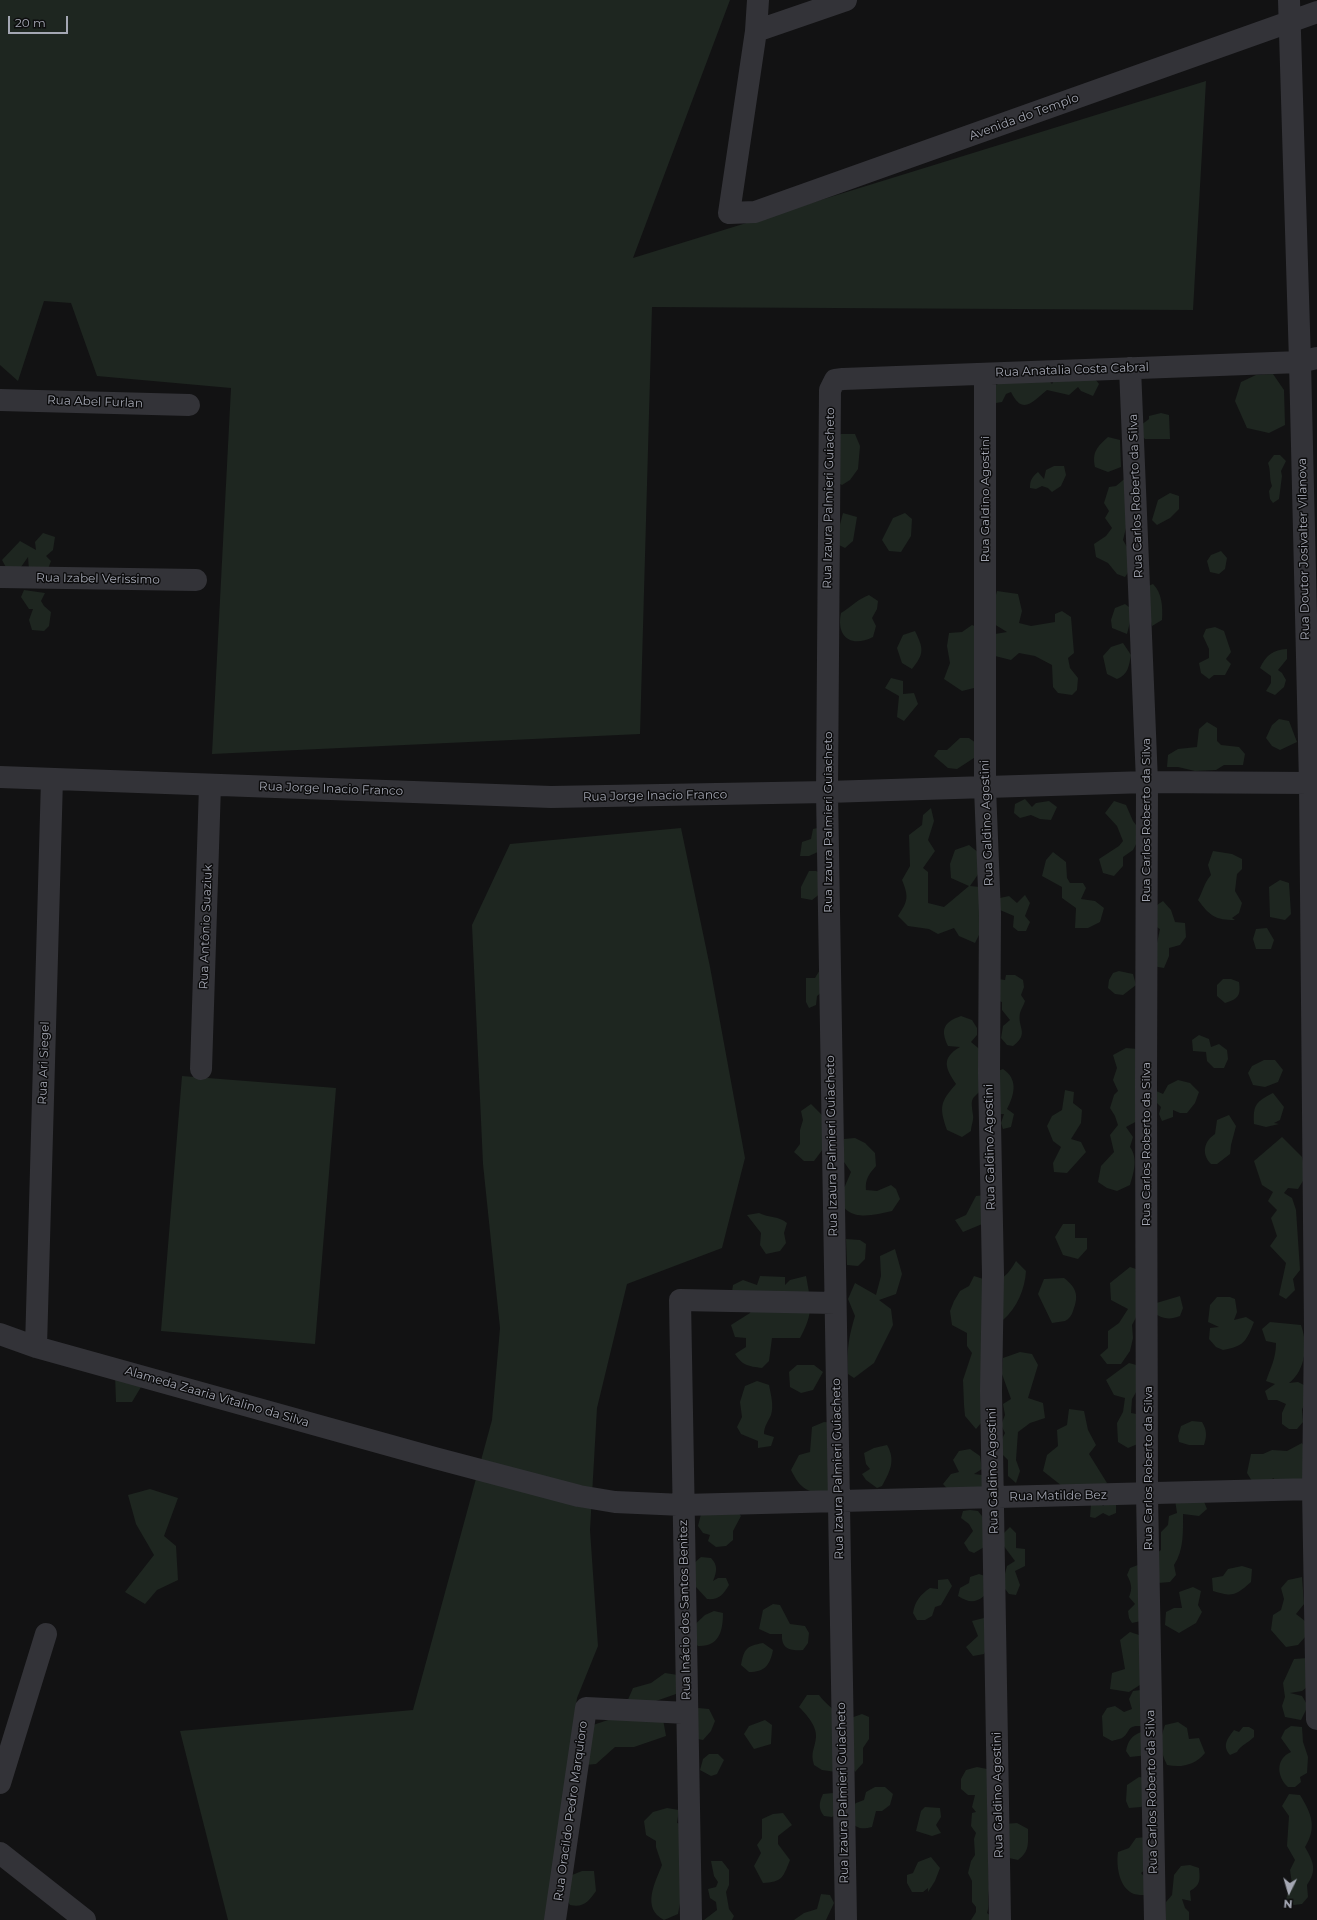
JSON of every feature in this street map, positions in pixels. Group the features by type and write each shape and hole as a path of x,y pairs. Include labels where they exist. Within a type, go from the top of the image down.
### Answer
{"street":[{"path":"758,0 756,31 846,0"},
{"name":"Rua Doutor Josivalter Vilanova","path":"1289,0 1308,360 1315,1331 1313,1490 1317,1719"},
{"name":"Avenida do Templo","path":"756,31 729,213 755,212 1317,12"},
{"name":"Rua Anatalia Costa Cabral","path":"843,379 1308,360"},
{"name":"Rua Carlos Roberto da Silva","path":"1130,368 1147,782 1146,1102 1148,1494 1155,1920"},
{"name":"Rua Galdino Agostini","path":"985,374 985,788 990,914 989,1073 993,1497 1000,1920"},
{"name":"Rua Izaura Palmieri Guiacheto","path":"843,379 835,380 830,390 827,792 846,1920"},
{"name":"Rua Abel Furlan","path":"0,400 190,405"},
{"name":"Rua Izabel Verissimo","path":"0,577 196,580"},
{"name":"Rua Jorge Inacio Franco","path":"0,777 551,797 827,792 1147,782 1310,783"},
{"name":"Rua Ari Siegel","path":"36,1347 52,779"},
{"name":"Rua Antônio Suaziuk","path":"201,1069 210,785"},
{"name":"Rua Inácio dos Santos Benitez","path":"691,1920 680,1300 835,1303"},
{"name":"Alameda Zaaria Vitalino da Silva","path":"0,1334 36,1347 435,1458 579,1496 615,1502 684,1505"},
{"name":"Rua Matilde Bez","path":"684,1505 1313,1490"},
{"path":"0,1783 46,1634"},
{"name":"Rua Oracildo Pedro Marquioro","path":"555,1920 586,1708 687,1713"},
{"path":"0,1853 85,1920"}],"shaded area":[{"path":"0,0 730,0 633,258 1206,81 1193,310 652,307 640,734 212,754 231,388 97,376 71,303 44,301 18,381 0,365"},
{"path":"1058,374 1092,375 1099,384 1093,396 1081,391 1078,387 1069,395 1047,390 1033,402 1024,405 1015,400 1011,392 1006,394 1002,402 990,404 996,385 1004,381 1045,376 1052,384"},
{"path":"1273,374 1284,390 1285,425 1269,433 1247,428 1235,401 1241,382 1256,375"},
{"path":"1161,413 1169,415 1170,439 1145,439 1138,432 1141,425 1149,419 1149,416"},
{"path":"841,434 855,434 860,446 858,469 850,480 842,485 836,482 835,438"},
{"path":"1108,437 1120,440 1121,467 1108,472 1095,467 1094,457 1098,447"},
{"path":"1274,455 1280,455 1286,461 1281,471 1282,476 1279,499 1273,503 1270,499 1269,491 1272,486 1268,463"},
{"path":"1054,466 1064,466 1066,475 1061,486 1052,492 1048,488 1042,486 1036,489 1030,488 1033,477 1038,472 1044,479 1046,470"},
{"path":"1128,476 1128,520 1123,540 1128,549 1131,568 1125,577 1117,574 1108,563 1096,557 1094,544 1106,536 1112,528 1105,518 1109,511 1104,503 1109,487 1116,486"},
{"path":"1170,493 1179,496 1179,509 1170,518 1157,525 1152,520 1158,500"},
{"path":"843,513 857,517 853,541 845,548 839,545 839,528"},
{"path":"905,513 912,519 911,536 901,552 889,551 882,540 893,518"},
{"path":"43,533 55,537 53,550 46,556 51,561 46,574 29,570 28,557 21,567 8,571 2,560 20,541 36,550 35,542"},
{"path":"1221,551 1227,558 1225,569 1219,574 1210,572 1207,561 1211,555"},
{"path":"1153,584 1160,596 1162,605 1162,620 1152,626 1143,588"},
{"path":"24,590 45,593 41,601 51,612 49,626 44,631 32,630 29,620 33,609 29,609 21,597"},
{"path":"997,591 1018,594 1022,611 1019,623 1031,626 1055,622 1055,614 1062,611 1071,617 1074,653 1068,658 1070,668 1078,678 1077,690 1072,695 1058,693 1053,687 1052,665 1035,656 1019,653 1011,660 995,656 995,634 1007,632 994,624 994,602"},
{"path":"869,595 878,601 877,609 872,618 876,626 873,637 865,640 852,641 843,634 840,621 841,613"},
{"path":"1125,604 1133,610 1127,634 1112,628 1111,620 1115,608"},
{"path":"972,625 982,629 974,688 962,691 944,679 950,663 947,646 949,633 962,632"},
{"path":"1215,627 1224,631 1231,652 1226,659 1231,664 1225,675 1214,675 1209,679 1201,673 1199,663 1209,658 1209,649 1203,636 1206,629"},
{"path":"915,631 920,642 921,655 912,669 902,663 897,648 903,635"},
{"path":"1123,643 1131,655 1126,673 1117,679 1107,674 1103,656 1111,647"},
{"path":"1287,649 1287,659 1278,670 1282,673 1286,680 1284,687 1275,695 1266,691 1271,683 1271,676 1260,668 1270,654"},
{"path":"891,678 903,681 903,694 914,693 918,704 904,721 897,717 899,696 885,688"},
{"path":"1279,719 1289,721 1297,742 1280,750 1272,746 1266,738 1272,725"},
{"path":"1207,722 1217,728 1217,741 1221,745 1239,747 1245,754 1243,765 1224,765 1216,770 1195,771 1178,767 1167,767 1168,755 1178,749 1197,747 1199,729"},
{"path":"960,738 969,738 976,743 977,756 957,769 948,768 934,756 938,750 947,750"},
{"path":"1025,799 1032,807 1036,803 1049,801 1057,807 1051,820 1040,819 1031,815 1020,818 1014,813 1015,804"},
{"path":"1114,801 1126,805 1133,821 1142,833 1133,850 1123,857 1123,866 1114,876 1103,873 1099,859 1119,846 1123,841 1117,826 1105,813"},
{"path":"931,808 934,821 928,840 935,851 923,868 928,872 928,903 944,907 969,886 951,878 950,864 955,850 969,845 984,857 979,873 970,886 980,887 981,931 975,943 959,936 954,928 938,934 929,929 908,926 898,916 906,902 906,891 902,880 910,866 909,835 922,825 923,815"},
{"path":"822,827 820,851 809,856 800,856 802,842 811,839 813,829"},
{"path":"681,828 710,967 745,1158 722,1248 627,1284 597,1408 590,1530 598,1646 577,1698 547,1920 228,1920 180,1731 413,1710 492,1420 500,1328 483,1164 472,925 510,844"},
{"path":"1213,851 1232,854 1242,859 1242,869 1237,874 1235,891 1242,903 1239,913 1232,918 1235,920 1222,919 1214,916 1206,910 1198,900 1211,875 1208,865"},
{"path":"1053,852 1066,862 1067,878 1070,883 1083,883 1086,888 1081,899 1095,901 1104,908 1100,922 1088,928 1075,928 1076,908 1062,898 1062,887 1042,876 1046,860"},
{"path":"809,871 816,871 826,876 821,893 812,900 801,898 801,887"},
{"path":"1280,880 1289,883 1291,914 1285,920 1270,917 1269,887"},
{"path":"1025,895 1030,903 1025,916 1030,922 1026,931 1018,931 1013,927 1014,916 1000,910 1000,898 1009,896 1017,903"},
{"path":"1163,901 1171,910 1175,922 1185,923 1186,937 1180,945 1169,948 1169,956 1164,968 1152,966 1160,929 1153,925 1154,907"},
{"path":"1267,928 1274,940 1271,949 1256,949 1253,939 1256,929"},
{"path":"821,968 822,992 817,996 816,1005 809,1008 806,1002 806,978 815,978"},
{"path":"1119,971 1133,974 1136,985 1123,995 1115,994 1108,988 1109,980 1113,973"},
{"path":"1006,975 1015,975 1023,980 1024,987 1021,995 1025,1001 1020,1012 1022,1034 1013,1046 1007,1045 1001,1038 1003,1026 1010,1020 1002,1010 1002,1002 994,1000 998,979 1005,980"},
{"path":"1223,979 1231,979 1239,982 1240,987 1238,996 1225,1003 1217,996 1217,985"},
{"path":"961,1016 972,1020 977,1028 977,1035 971,1042 983,1052 984,1088 972,1100 973,1119 971,1131 962,1137 947,1130 942,1110 944,1100 956,1084 947,1068 947,1059 960,1047 948,1046 944,1031 947,1024 955,1018"},
{"path":"1199,1035 1209,1039 1211,1047 1219,1044 1227,1050 1228,1059 1224,1068 1214,1068 1207,1061 1206,1052 1193,1051 1192,1040"},
{"path":"1126,1048 1138,1049 1139,1120 1126,1127 1133,1137 1130,1147 1135,1160 1130,1185 1117,1191 1107,1188 1098,1182 1101,1166 1114,1152 1110,1135 1118,1125 1110,1108 1114,1095 1118,1091 1113,1080 1117,1068 1113,1055"},
{"path":"1264,1060 1275,1060 1283,1070 1278,1082 1265,1087 1253,1085 1248,1073 1252,1066"},
{"path":"1003,1069 1008,1073 1013,1082 1014,1087 1012,1098 1007,1109 1014,1114 1011,1127 1003,1129 1001,1123 1004,1114 1000,1114 995,1072"},
{"path":"182,1076 336,1088 315,1344 161,1331"},
{"path":"1178,1080 1190,1083 1199,1092 1195,1103 1187,1113 1180,1113 1173,1110 1173,1117 1162,1121 1159,1114 1161,1107 1157,1103 1154,1090 1163,1094 1168,1085"},
{"path":"1065,1090 1074,1092 1073,1103 1082,1110 1081,1123 1071,1139 1081,1142 1086,1152 1067,1173 1054,1172 1053,1163 1061,1147 1053,1141 1047,1126 1052,1116 1062,1110"},
{"path":"1273,1093 1284,1107 1280,1120 1274,1123 1279,1124 1266,1127 1254,1124 1254,1112 1257,1104 1259,1101"},
{"path":"811,1104 822,1115 823,1149 814,1161 804,1161 794,1152 800,1144 800,1130 803,1120 801,1111"},
{"path":"1229,1115 1236,1126 1230,1154 1217,1164 1211,1164 1205,1152 1206,1144 1215,1134 1217,1120"},
{"path":"1282,1137 1302,1157 1306,1176 1298,1189 1288,1188 1284,1193 1292,1198 1296,1210 1300,1270 1293,1279 1295,1290 1286,1299 1279,1295 1286,1263 1270,1246 1277,1236 1271,1218 1277,1210 1268,1201 1273,1192 1262,1185 1254,1161"},
{"path":"855,1138 865,1143 875,1153 876,1166 868,1177 866,1190 877,1191 891,1185 896,1189 900,1199 892,1211 875,1215 859,1215 846,1209 841,1203 838,1193 845,1186 851,1172 844,1162 844,1139"},
{"path":"986,1195 987,1222 963,1232 955,1220 966,1215 976,1196"},
{"path":"759,1213 781,1219 787,1223 784,1233 786,1243 780,1251 766,1254 760,1245 761,1233 747,1215"},
{"path":"1063,1224 1075,1224 1075,1238 1087,1238 1087,1249 1078,1259 1063,1255 1055,1237"},
{"path":"846,1239 860,1240 866,1244 865,1259 858,1266 847,1265"},
{"path":"895,1249 902,1274 896,1294 879,1300 891,1309 893,1325 874,1363 854,1378 848,1374 848,1345 855,1316 848,1299 855,1283 876,1295 881,1276 880,1256"},
{"path":"1016,1261 1026,1271 1024,1285 1016,1304 1003,1320 991,1411 976,1429 965,1416 964,1405 963,1380 972,1353 967,1346 967,1333 952,1325 950,1311 960,1291 969,1286 974,1276 988,1280 999,1279 1012,1268"},
{"path":"1130,1267 1139,1270 1141,1308 1132,1325 1133,1338 1130,1351 1121,1364 1107,1364 1100,1355 1108,1348 1108,1331 1119,1323 1128,1309 1111,1300 1110,1283"},
{"path":"760,1276 785,1277 785,1285 790,1280 806,1276 810,1301 808,1322 800,1338 772,1338 769,1361 762,1368 746,1365 735,1354 746,1347 746,1338 735,1337 731,1325 750,1313 752,1308 732,1292 733,1285 743,1280 757,1285"},
{"path":"1064,1278 1072,1285 1076,1293 1075,1306 1068,1319 1065,1321 1052,1323 1038,1294 1044,1279"},
{"path":"1180,1296 1183,1308 1180,1316 1166,1318 1160,1317 1154,1313 1153,1304"},
{"path":"1217,1297 1230,1297 1235,1299 1237,1312 1234,1320 1246,1317 1254,1322 1246,1339 1236,1347 1223,1350 1216,1347 1209,1339 1210,1328 1219,1327 1208,1322 1210,1305"},
{"path":"1270,1322 1301,1325 1303,1332 1305,1348 1302,1364 1295,1378 1289,1383 1298,1382 1308,1387 1307,1401 1302,1409 1303,1422 1297,1429 1289,1429 1282,1424 1282,1413 1286,1404 1277,1400 1268,1400 1265,1391 1275,1384 1266,1381 1276,1348 1276,1343 1266,1341 1262,1329"},
{"path":"1020,1352 1032,1354 1038,1365 1028,1398 1043,1403 1045,1418 1030,1423 1018,1432 1016,1460 1020,1471 1016,1483 1008,1476 1008,1460 997,1449 1005,1433 1001,1425 1005,1415 1003,1404 1011,1399 1002,1374 1003,1358"},
{"path":"1129,1363 1140,1366 1141,1384 1132,1399 1131,1413 1142,1415 1140,1443 1128,1448 1118,1442 1117,1423 1123,1412 1125,1398 1114,1395 1106,1380"},
{"path":"797,1365 814,1365 823,1372 813,1390 801,1393 790,1387 789,1372"},
{"path":"115,1374 141,1387 132,1402 116,1402"},
{"path":"757,1381 769,1385 772,1408 764,1434 774,1437 771,1446 758,1448 758,1441 741,1434 737,1427 742,1417 740,1402 745,1386"},
{"path":"1069,1409 1084,1411 1088,1430 1096,1445 1089,1454 1107,1483 1100,1487 1062,1486 1043,1471 1047,1455 1058,1446 1057,1430 1067,1425"},
{"path":"1192,1421 1202,1422 1204,1425 1206,1439 1204,1445 1189,1445 1179,1442 1178,1436 1181,1426"},
{"path":"824,1422 836,1423 835,1488 825,1495 804,1488 797,1481 791,1470 799,1455 810,1452 812,1427"},
{"path":"1302,1443 1306,1450 1307,1473 1299,1485 1282,1485 1273,1478 1269,1485 1255,1486 1247,1473 1251,1454 1263,1454 1272,1450 1287,1451"},
{"path":"887,1445 890,1450 891,1466 882,1486 877,1488 866,1480 862,1474 870,1469 866,1464 864,1453 874,1448"},
{"path":"970,1449 980,1456 982,1469 974,1474 982,1475 983,1494 953,1495 943,1484 951,1474 959,1472 953,1460 959,1451"},
{"path":"150,1489 178,1498 164,1536 176,1546 178,1580 157,1590 145,1604 125,1592 154,1555 136,1524 128,1495"},
{"path":"1203,1499 1207,1509 1199,1516 1183,1514 1183,1534 1180,1553 1174,1565 1176,1575 1170,1582 1158,1583 1152,1556 1161,1550 1161,1532 1168,1525 1169,1516 1177,1513 1175,1500"},
{"path":"1098,1500 1103,1506 1108,1501 1116,1503 1116,1513 1109,1516 1103,1513 1095,1518 1090,1517 1091,1504"},
{"path":"735,1508 741,1516 733,1531 733,1540 726,1546 716,1547 708,1541 710,1535 703,1533 698,1526 701,1514"},
{"path":"963,1511 978,1511 985,1520 986,1546 974,1553 969,1551 964,1543 973,1531 969,1524 961,1518"},
{"path":"1010,1527 1016,1533 1016,1548 1025,1549 1025,1566 1015,1571 1020,1585 1016,1595 1009,1594 1002,1585 1007,1566 1015,1561 1003,1545 1002,1535"},
{"path":"701,1557 711,1558 715,1563 716,1572 713,1581 718,1578 726,1578 729,1585 723,1594 718,1598 707,1599 696,1587 694,1563"},
{"path":"1138,1565 1141,1621 1132,1623 1129,1618 1128,1611 1135,1604 1129,1597 1131,1586 1127,1575 1130,1568"},
{"path":"1242,1566 1252,1569 1251,1582 1234,1594 1225,1594 1213,1591 1212,1578 1223,1576 1228,1569"},
{"path":"979,1574 988,1577 984,1596 977,1600 971,1601 965,1600 958,1596 960,1588 969,1583 970,1577"},
{"path":"1302,1577 1304,1604 1296,1614 1305,1621 1306,1636 1298,1645 1286,1647 1271,1630 1273,1615 1281,1610 1284,1599 1281,1588 1288,1580"},
{"path":"948,1579 952,1586 941,1605 935,1607 932,1616 925,1620 917,1620 913,1613 918,1599 930,1588 938,1589 938,1580"},
{"path":"1193,1587 1201,1591 1198,1605 1202,1612 1196,1623 1179,1633 1165,1625 1166,1612 1174,1608 1182,1608 1179,1592"},
{"path":"773,1604 780,1605 790,1624 805,1626 809,1633 808,1643 803,1650 787,1648 783,1643 782,1634 770,1634 759,1629 763,1610"},
{"path":"714,1611 723,1613 721,1632 711,1644 698,1646 692,1641 690,1629 705,1615"},
{"path":"984,1618 989,1646 984,1654 973,1656 966,1647 978,1636 972,1621"},
{"path":"1130,1632 1142,1636 1146,1681 1129,1692 1110,1689 1112,1673 1125,1669 1120,1640"},
{"path":"763,1643 773,1650 770,1660 763,1669 755,1672 749,1672 741,1665 743,1655 749,1647"},
{"path":"1308,1658 1311,1684 1302,1691 1290,1693 1302,1696 1308,1706 1301,1720 1285,1717 1282,1706 1285,1697 1283,1683 1294,1659"},
{"path":"665,1673 678,1675 676,1694 656,1701 663,1719 666,1736 634,1747 615,1747 596,1764 585,1765 590,1726 611,1719 623,1711 633,1688 651,1683"},
{"path":"1141,1690 1141,1726 1131,1728 1125,1736 1112,1741 1103,1736 1102,1716 1107,1708 1115,1706 1124,1712 1132,1709 1129,1699 1133,1691"},
{"path":"807,1695 819,1695 845,1720 862,1714 869,1717 869,1739 863,1748 863,1763 855,1772 850,1761 836,1772 822,1770 814,1765 813,1754 816,1737 815,1729 805,1713 799,1707"},
{"path":"698,1708 709,1709 715,1721 711,1731 703,1740 693,1738"},
{"path":"765,1720 772,1725 771,1744 754,1749 744,1734 749,1726"},
{"path":"1178,1722 1187,1728 1189,1739 1199,1738 1205,1753 1193,1763 1188,1765 1167,1765 1161,1745 1163,1731 1165,1725"},
{"path":"1291,1726 1302,1727 1303,1742 1308,1757 1307,1773 1300,1777 1301,1782 1295,1787 1288,1787 1284,1783 1279,1768 1282,1759 1291,1752 1281,1738 1285,1730"},
{"path":"1243,1727 1249,1727 1254,1730 1254,1737 1237,1752 1230,1755 1226,1749 1226,1742 1234,1730 1239,1732"},
{"path":"1141,1732 1148,1755 1130,1757 1126,1751 1129,1741"},
{"path":"709,1754 718,1754 724,1760 717,1774 711,1776 700,1770 703,1759"},
{"path":"977,1767 987,1769 989,1891 987,1913 996,1920 971,1920 976,1912 976,1907 972,1902 972,1881 968,1873 971,1861 975,1855 974,1839 976,1833 971,1826 972,1813 976,1812 972,1807 975,1795 968,1795 961,1789 961,1779 966,1770"},
{"path":"1139,1777 1149,1778 1148,1802 1141,1807 1129,1808 1126,1801 1127,1785"},
{"path":"875,1787 885,1787 893,1794 890,1805 882,1811 876,1811 872,1827 857,1827 849,1821 848,1810 856,1803 864,1800 866,1792"},
{"path":"833,1793 837,1813 832,1817 824,1816 820,1808 823,1794"},
{"path":"1289,1794 1300,1795 1308,1808 1312,1821 1311,1834 1305,1847 1311,1858 1313,1866 1312,1875 1307,1885 1308,1897 1302,1904 1294,1905 1285,1901 1292,1884 1290,1870 1295,1860 1287,1846 1289,1816 1282,1806"},
{"path":"925,1807 940,1808 941,1817 936,1825 941,1833 932,1836 916,1831 921,1811"},
{"path":"667,1808 679,1810 677,1823 685,1825 681,1898 678,1914 664,1920 657,1915 651,1902 653,1887 662,1865 656,1847 656,1841 646,1835 644,1821 653,1812"},
{"path":"783,1813 792,1825 778,1836 778,1844 790,1860 786,1871 781,1878 774,1882 763,1883 754,1866 761,1853 757,1845 762,1838 762,1819 773,1814"},
{"path":"1017,1823 1028,1829 1028,1843 1026,1850 1022,1857 1018,1860 1009,1858 1004,1824"},
{"path":"1146,1837 1147,1869 1141,1873 1149,1882 1146,1895 1135,1894 1129,1891 1122,1882 1118,1870 1118,1852 1129,1848 1136,1838"},
{"path":"931,1857 940,1868 935,1881 928,1892 928,1888 923,1892 912,1892 907,1883 907,1875 913,1873 918,1862"},
{"path":"711,1861 722,1861 729,1870 729,1885 726,1892 729,1909 734,1916 732,1920 704,1920 717,1910 716,1902 710,1898 708,1889 716,1887 718,1882 714,1876"},
{"path":"1190,1865 1199,1868 1200,1875 1198,1884 1190,1891 1191,1901 1182,1899 1185,1908 1189,1912 1189,1920 1166,1920 1166,1902 1172,1895 1174,1875 1181,1866"},
{"path":"582,1871 594,1871 596,1891 583,1905 570,1905 565,1898 572,1875"},
{"path":"821,1894 830,1895 834,1903 826,1920 794,1920 804,1913 817,1909"}]}
